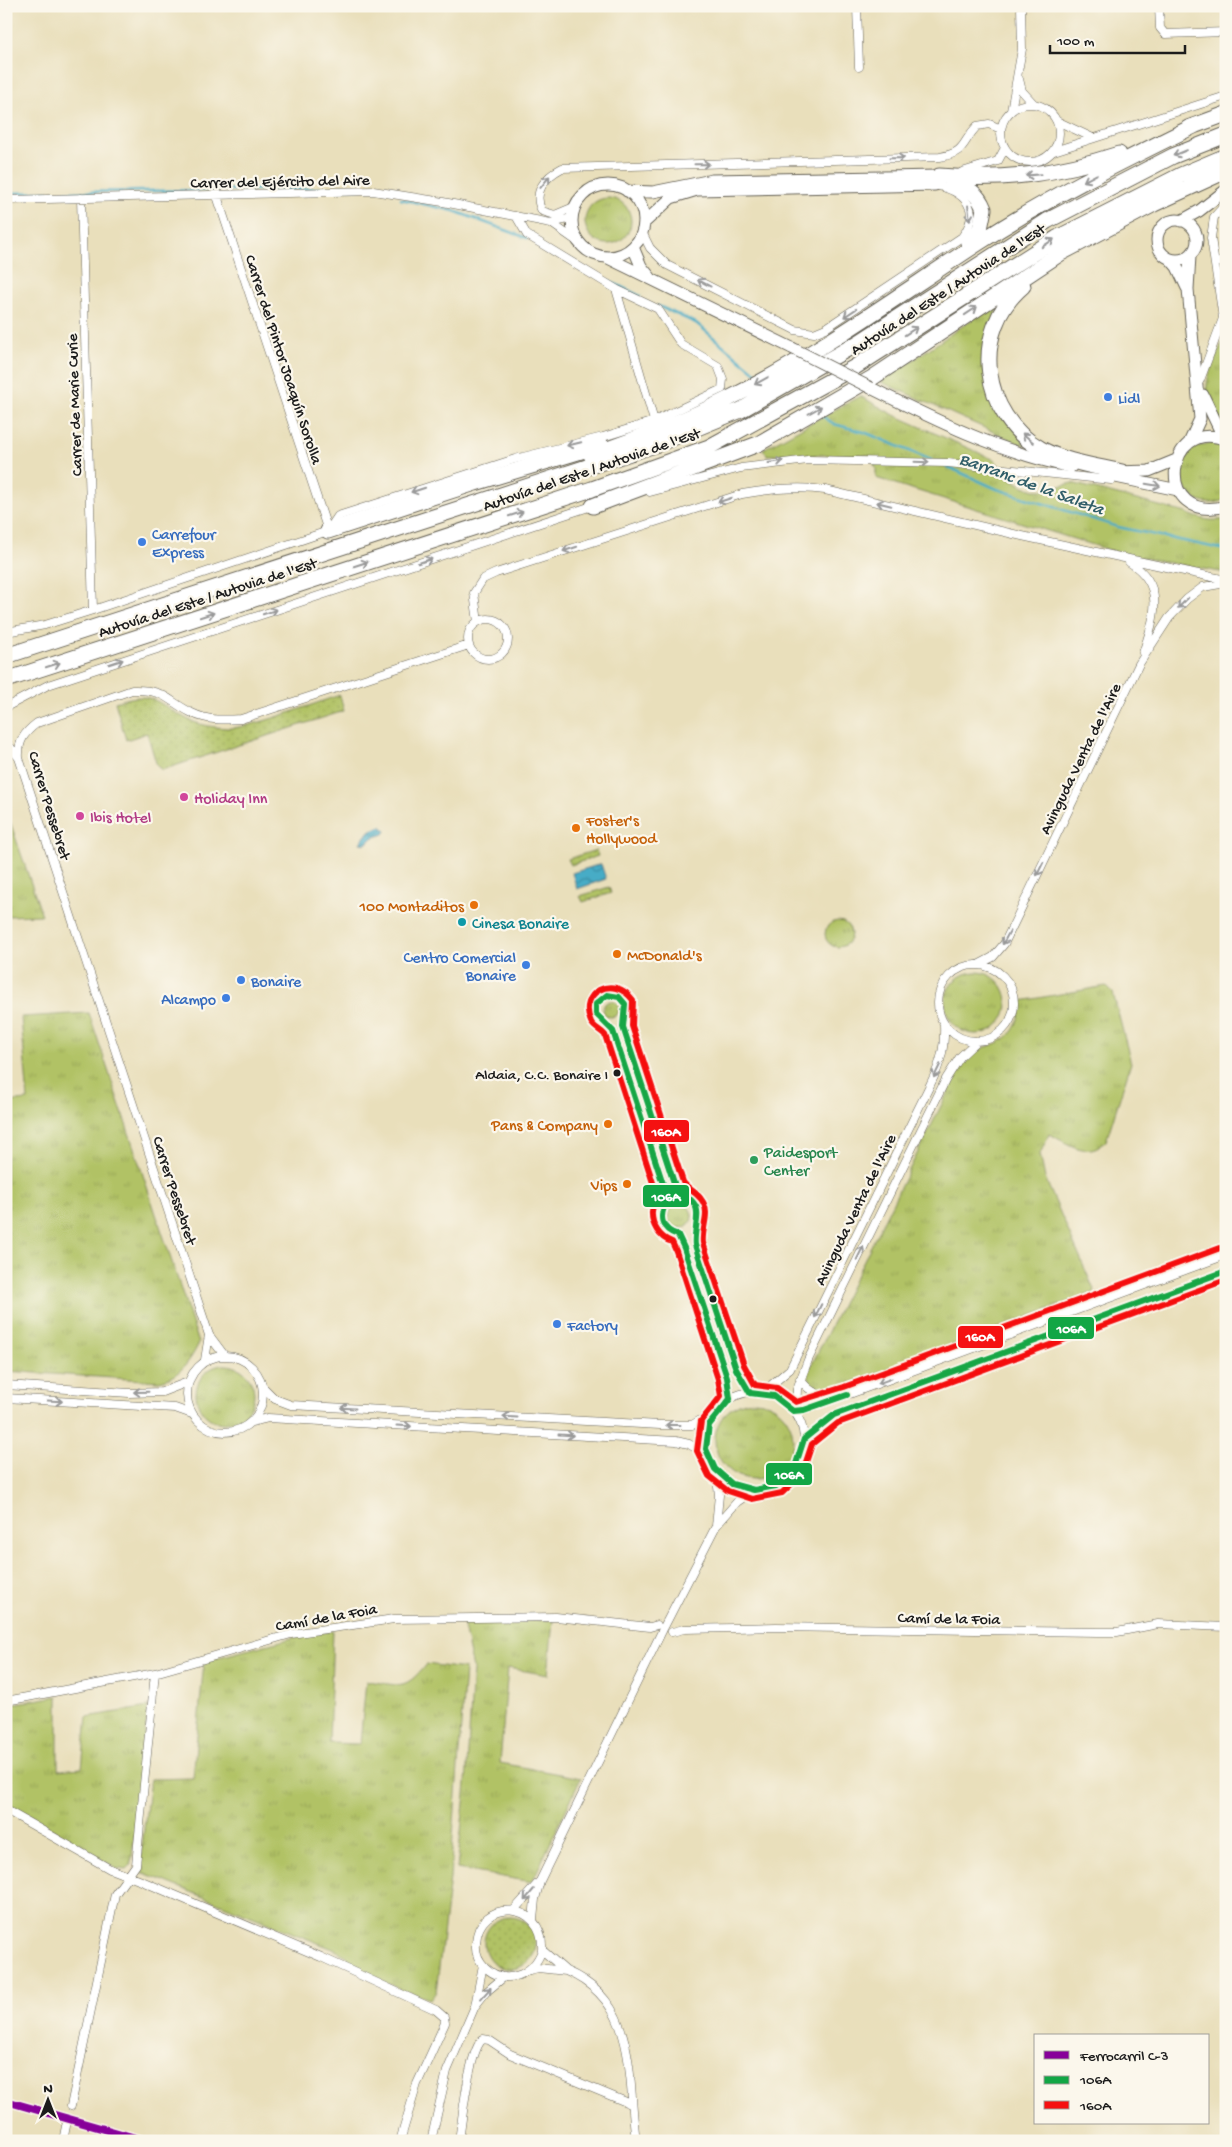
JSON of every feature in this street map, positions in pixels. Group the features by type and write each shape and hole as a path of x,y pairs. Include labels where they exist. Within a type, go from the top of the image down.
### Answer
{"highway":[{"path":"937,181 1040,175 1088,164 1226,114"},
{"path":"332,549 386,524 618,446 686,418 725,394 818,348 981,241 1091,177 1196,125"},
{"name":"Autovía del Este / Autovia de l'Est","path":"6,656 658,444 741,410 858,343 1047,221 1173,156 1226,135"},
{"name":"Autovía del Este / Autovia de l'Est","path":"6,680 665,464 709,447 855,367 1057,238 1180,175 1226,156"},
{"path":"593,506 758,444 871,383 1031,271 1154,204 1226,170"},
{"path":"887,304 899,291 972,241 980,229 984,209 973,191 959,185 937,181"},
{"path":"1073,248 1008,298 990,336 989,367 994,390 1005,414 1020,431 1041,448 1125,477"},
{"path":"328,532 475,483 686,418"}],"main road":[{"path":"628,191 654,192 712,180 937,181"},
{"path":"606,257 620,254 633,247 643,227 671,198 703,190 937,181"},
{"path":"643,227 640,205 628,191 618,186 596,187 586,192 573,212 572,226 578,242 585,250 606,257 792,348 871,383 931,418 1033,458 1178,490"},
{"path":"1180,221 1199,211 1226,190"},
{"path":"1194,230 1212,204 1226,190"},
{"path":"1125,477 1149,471 1176,460 1190,443 1200,419 1198,374 1188,289 1190,256 1196,244 1194,230 1186,222 1167,222 1158,232 1157,238 1160,251 1177,267 1188,289"},
{"path":"633,247 641,266 651,279"},
{"path":"1170,259 1177,260 1190,256"},
{"path":"1198,374 1207,408 1225,439"},
{"path":"1190,443 1200,438 1212,436 1225,439"},
{"path":"1176,460 1175,480 1178,490 1189,502 1204,509 1226,506"}],"street":[{"path":"857,6 859,66"},
{"path":"1021,6 1022,50 1018,76 1011,111 1001,129 1005,148 1019,160 1038,161 1054,150 1120,131 1226,96"},
{"path":"1159,6 1160,28 1165,34 1226,32"},
{"path":"1018,76 1022,91 1034,104"},
{"path":"1011,111 1026,104 1044,107 1058,121 1093,138"},
{"path":"1054,150 1060,136 1058,121"},
{"path":"573,212 555,215 542,211 538,203 538,194 541,186 553,172 562,168 940,157 953,155 963,148 977,126 988,124 1001,129"},
{"path":"937,181 998,161 1005,148"},
{"path":"643,227 650,248 667,265 781,324 801,332 814,333 826,328 962,237 970,222 970,207 967,200 956,191 937,181"},
{"name":"Carrer del Ejército del Aire","path":"6,200 373,191 443,202 551,223"},
{"name":"Carrer del Pintor Joaquín Sorolla","path":"217,196 328,532"},
{"name":"Carrer de Marie Curie","path":"82,198 93,610"},
{"path":"1226,204 1214,216 1211,238 1226,338"},
{"path":"573,212 551,223 578,242"},
{"path":"6,632 45,625 93,610 328,532 338,516 515,459 603,437 654,421 725,394 723,379 718,366 681,344 658,309 616,289 527,235 516,216"},
{"path":"1214,263 1226,261"},
{"path":"616,289 654,421"},
{"path":"1198,374 1215,344 1222,319"},
{"path":"6,707 48,685 593,506 759,465 808,460 948,463 1036,472 1125,477"},
{"path":"478,622 474,593 483,579 496,573 742,494 762,490 804,487 825,490 1226,582"},
{"path":"1117,557 1137,567 1148,581 1154,598 1154,621 1139,664"},
{"name":"Avinguda Venta de l'Aire","path":"978,965 993,957 1004,944 1139,664 1169,618 1188,598 1203,588 1226,582"},
{"path":"491,620 503,626 508,638 506,649 498,656 488,659 476,655 469,644 470,632 478,622 491,620"},
{"name":"Carrer Pessebret","path":"224,1355 209,1335 19,758 18,744 26,732 37,723 132,690 149,690 164,695 192,713 217,720 242,719 469,644"},
{"path":"6,742 19,758"},
{"path":"978,965 991,968 1002,975 1010,985 1014,997 1014,1010 1009,1022 1001,1032 990,1039 977,1042 964,1040 953,1034 944,1024 939,1012 941,989 953,973 965,967 978,965"},
{"name":"Avinguda Venta de l'Aire","path":"762,1393 790,1369 938,1069 945,1044 944,1024"},
{"name":"Avinguda Venta de l'Aire","path":"795,1412 800,1379 946,1079 960,1057 977,1042"},
{"path":"795,1412 847,1395 1226,1255"},
{"path":"804,1439 834,1415 1226,1271"},
{"name":"Carrer Pessebret","path":"205,1360 209,1335"},
{"path":"708,1456 689,1444 676,1440 268,1418 251,1422 236,1430 220,1432 199,1423 192,1414 186,1393 188,1382 194,1370 205,1360 224,1355 236,1357 247,1362 254,1369 263,1387 275,1399 291,1405 660,1426 692,1425 717,1410 730,1399 740,1395 762,1393 774,1396 795,1412 802,1426 804,1439 802,1456 794,1471 782,1483 766,1489 753,1491 739,1488 726,1481 716,1471 708,1456 707,1432 717,1410"},
{"path":"800,1379 807,1388 820,1396 847,1395"},
{"path":"6,1386 162,1392 188,1382"},
{"path":"251,1422 259,1412 263,1400 263,1387"},
{"path":"6,1398 175,1408 192,1414"},
{"path":"716,1471 719,1495 716,1526"},
{"path":"533,1920 535,1899 540,1881 662,1629 716,1526 737,1502 753,1491"},
{"name":"Camí de la Foia","path":"6,1700 155,1672 291,1634 394,1619 556,1616 650,1627 658,1625"},
{"name":"Camí de la Foia","path":"672,1632 684,1629 776,1627 1117,1632 1158,1624 1226,1627"},
{"path":"71,2106 114,1894 136,1865 155,1672"},
{"path":"6,1810 110,1869 322,1957 436,2010 444,2017 445,2023 417,2084 400,2141"},
{"path":"514,1910 540,1881"},
{"path":"476,2006 483,1965 476,1947 480,1927 494,1913 514,1910 533,1920 541,1932 542,1950 536,1965 530,1970"},
{"path":"542,1950 566,1971 592,1986 612,2007 626,2043 636,2141"},
{"path":"483,1965 496,1975 504,1977 513,1977 538,1968 566,1971"},
{"path":"432,2141 447,2071 476,2006 486,1992 504,1977"},
{"path":"459,2141 471,2067 479,2042 483,2039 510,2054 631,2104"},
{"path":"62,2141 66,2126"}],"green space":[{"path":"603,198 613,198 627,208 631,221 627,234 621,240 613,244 603,244 589,234 585,226 585,216 595,202"},
{"path":"999,301 983,357 1025,446 881,382"},
{"path":"1224,339 1226,428 1216,415 1207,394 1209,375"},
{"path":"860,396 894,415 995,460 1008,477 1034,490 1046,490 1072,483 1201,518 1210,520 1226,519 1226,573 1126,555 876,478 876,468 869,455 767,455 763,449"},
{"path":"1212,443 1226,447 1226,499 1211,503 1198,500 1188,493 1182,482 1181,469 1185,457 1195,448"},
{"path":"340,695 344,711 162,770 157,766 147,733 126,740 115,702 138,697 146,698 160,703 195,722 226,728 265,721"},
{"path":"6,810 42,915 6,916"},
{"path":"596,850 598,856 571,865 568,859"},
{"path":"609,887 611,893 583,902 580,896"},
{"path":"838,921 847,925 851,934 847,943 838,947 829,943 825,934 829,925"},
{"path":"970,972 982,972 998,981 1005,991 1007,1003 1005,1015 998,1025 982,1034 970,1034 959,1029 950,1020 945,1009 945,997 950,986 959,977"},
{"path":"1106,986 1113,993 1131,1063 1106,1141 1092,1149 1085,1149 1078,1148 1049,1134 1040,1154 1045,1178 1095,1292 842,1386 823,1392 816,1388 811,1384 809,1370 962,1064 971,1055 998,1042 1013,1030 1018,1018 1021,1001"},
{"path":"611,1001 617,1003 619,1009 617,1015 611,1017 605,1015 603,1009 605,1003"},
{"path":"89,1013 199,1343 192,1356 179,1372 159,1381 6,1371 6,1102 28,1100 21,1017"},
{"path":"680,1204 689,1207 692,1216 689,1225 680,1228 671,1225 668,1216 671,1207"},
{"path":"225,1365 236,1367 249,1378 254,1394 252,1405 241,1418 225,1423 214,1421 201,1410 196,1394 198,1383 209,1370"},
{"path":"754,1401 769,1404 782,1412 790,1425 793,1440 790,1455 782,1468 769,1476 754,1479 739,1476 726,1468 718,1455 715,1440 718,1425 726,1412 739,1404"},
{"path":"553,1620 548,1675 508,1668 500,1763 581,1778 532,1882 457,1869 466,1784 473,1669 463,1622"},
{"path":"333,1631 329,1743 360,1744 366,1681 400,1685 412,1679 426,1664 465,1669 450,1878 436,1992 430,1999 402,1990 350,1965 347,1956 333,1949 139,1871 150,1779 193,1778 204,1661 304,1635"},
{"path":"58,1696 58,1770 82,1768 87,1717 148,1707 131,1866 127,1870 117,1869 6,1803 6,1705"},
{"path":"505,1917 515,1917 529,1924 536,1938 536,1948 529,1962 515,1969 505,1969 495,1965 488,1958 484,1948 484,1938 488,1928 495,1921"}],"water":[{"path":"382,826 386,831 384,834 372,838 366,844 360,843 369,831"},
{"path":"601,864 606,879 577,889 572,873"}],"waterway":[{"path":"6,193 362,188"},
{"path":"401,199 454,211 527,238"},
{"path":"609,281 640,296"},
{"path":"658,306 696,323 760,376"},
{"name":"Barranc de la Saleta","path":"819,414 834,424 864,432 931,460"},
{"name":"Barranc de la Saleta","path":"946,466 997,489 1118,527 1226,550"}],"rail line":[{"name":"C-3","path":"6,2101 146,2141"}],"transit line":[{"name":"160A","path":"1223,1247 844,1387 796,1402 777,1388 755,1385 744,1365 703,1243 706,1210 699,1197 683,1182 632,1026 633,1000 625,992 607,987 593,995 589,1003 588,1012 591,1022 605,1035 656,1192 652,1211 654,1225 663,1237 672,1242 676,1251 718,1379 721,1396 701,1421 697,1451 709,1476 728,1491 752,1499 782,1493 802,1474 812,1444 838,1423 1226,1280"},
{"name":"106A","path":"730,1399 727,1377 684,1248 678,1235 668,1230 663,1222 662,1217 667,1202 665,1190 613,1031 596,1014 596,1004 607,995 619,997 625,1004 623,1027 675,1186 691,1200 697,1209 695,1245 736,1369 750,1393"},
{"name":"106A","path":"730,1399 709,1425 706,1449 715,1469 732,1484 754,1490 776,1486 794,1470 804,1439 834,1415 1226,1271"},
{"name":"106A","path":"750,1393 774,1396 793,1411 804,1410 847,1395"}],"place":[{"name":"Lidl","path":"1108,397"},
{"name":"Carrefour Express","path":"142,542"},
{"name":"Holiday Inn","path":"184,797"},
{"name":"Ibis Hotel","path":"80,816"},
{"name":"Foster's Hollywood","path":"576,828"},
{"name":"100 Montaditos","path":"474,905"},
{"name":"Cinesa Bonaire","path":"462,922"},
{"name":"McDonald's","path":"617,954"},
{"name":"Centro Comercial Bonaire","path":"526,965"},
{"name":"Bonaire","path":"241,980"},
{"name":"Alcampo","path":"226,998"},
{"name":"Aldaia, C.C. Bonaire I","path":"617,1073"},
{"name":"Pans & Company","path":"608,1124"},
{"name":"Paidesport Center","path":"754,1160"},
{"name":"Vips","path":"627,1184"},
{"name":"Factory","path":"557,1324"}]}
